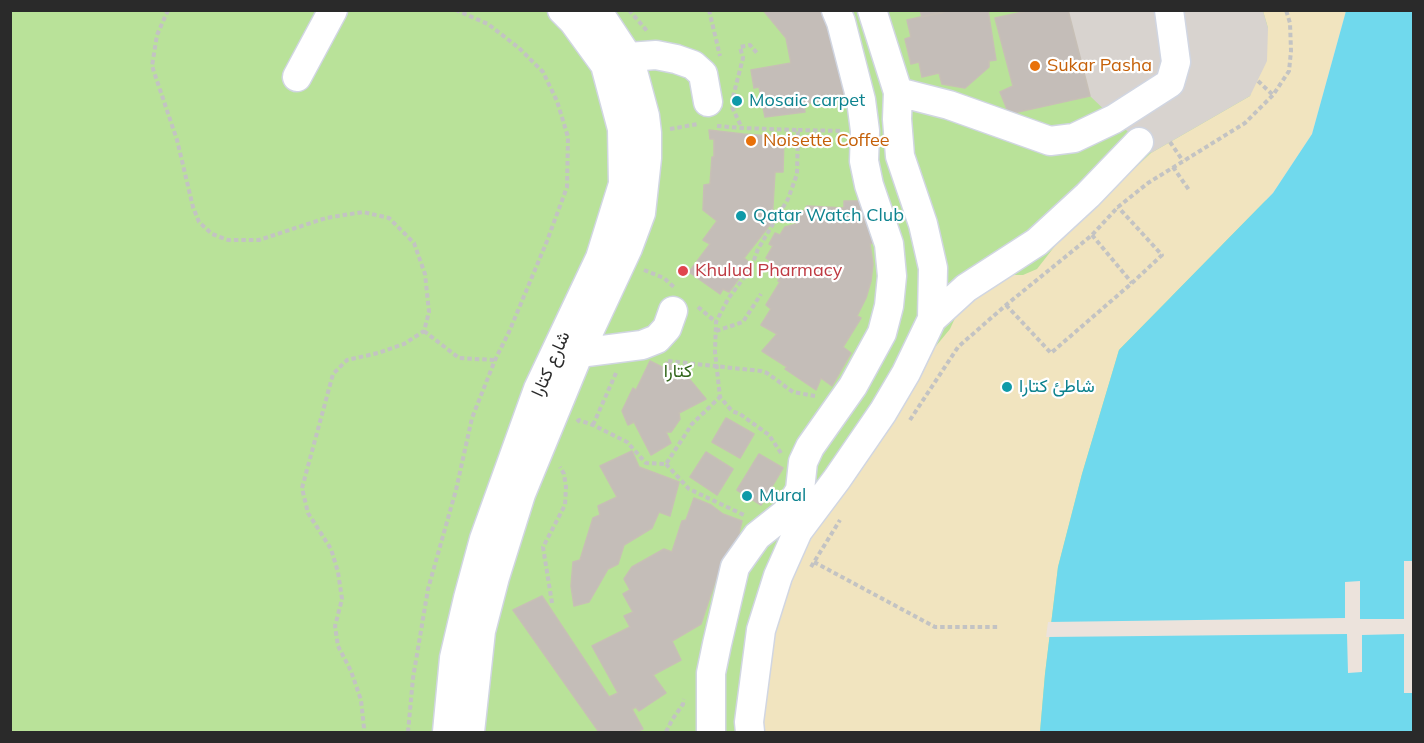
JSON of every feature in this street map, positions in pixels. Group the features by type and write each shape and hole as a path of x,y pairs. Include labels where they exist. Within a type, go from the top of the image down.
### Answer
{"street":[{"path":"297,77 333,10"},
{"name":"شارع كتارا","path":"470,732 482,631 495,577 521,494 579,353 632,241 641,213 647,133 637,83 562,10"},
{"name":"شارع كتارا","path":"447,732 454,658 484,539 538,389 600,258 623,184 622,129 616,61 597,10"},
{"path":"711,732 711,673 735,567 757,536 786,513 800,490 803,462 810,447 853,386 882,333 889,306 892,276 889,244 869,185 864,161 865,131 861,100 841,21 836,10"},
{"path":"872,10 898,92 897,119 900,156 923,224 933,268 932,319"},
{"path":"898,92 949,105 1050,141 1074,138 1114,119 1170,83 1176,62 1169,10"},
{"path":"616,61 656,55 693,65 703,74 714,114"},
{"path":"750,732 761,630 778,576 798,531 837,479 882,412 906,373 932,319 966,288 1037,242 1089,195 1139,142"},
{"path":"579,353 642,345 657,339 667,328 673,311"}],"path":[{"path":"168,10 157,35 152,66 177,140 193,207 199,222 212,234 228,240 258,240 326,218 363,212 389,218 414,243 424,274 429,312 424,331 404,344 346,360 333,374 302,488 308,513 331,549 338,572 342,599 335,626 338,646 351,671 361,700 363,732"},
{"path":"408,732 413,678 428,589 456,490 472,418 567,188 568,137 557,101 543,72 519,48 488,24 456,10"},
{"path":"905,428 958,347 1006,304 1092,235 1118,207 1148,183 1245,123 1272,95 1289,71 1290,23 1286,10"},
{"path":"673,128 694,124 714,114 743,58 740,47 750,45 757,53"},
{"path":"1258,81 1272,95"},
{"path":"714,114 742,128 865,131"},
{"path":"784,460 769,435 740,414 732,411 720,397 715,352 716,322 728,299 751,268 758,249 788,199 797,174 798,130"},
{"path":"1170,142 1183,161"},
{"path":"1173,167 1189,189"},
{"path":"1006,304 1051,352 1132,283 1162,255 1118,207"},
{"path":"1092,235 1132,283"},
{"path":"644,270 664,278"},
{"path":"716,331 743,322 761,294"},
{"path":"424,331 459,358 495,360"},
{"path":"593,425 627,347"},
{"path":"667,360 761,371 793,392 819,397"},
{"path":"666,464 692,424 720,397"},
{"path":"574,429 579,420 627,442 646,464 666,464 688,489 749,518 764,531"},
{"path":"552,603 543,547 565,505 564,474 558,465"},
{"path":"808,572 840,519"},
{"path":"814,562 935,627 998,627"}],"green space":[{"name":"كتارا","path":"10,11 1346,11 1040,732 11,732"}],"sand":[{"name":"شاطئ كتارا","path":"1263,11 1346,11 1312,134 1273,193 1119,350 1082,474 1058,567 1040,732 759,732 765,648 800,550 928,349 936,346 950,329 961,305 1009,275 1023,275 1037,269 1065,233 1151,153 1250,96 1268,28"}],"shaded area":[{"path":"1068,11 1263,11 1268,28 1267,61 1250,96 1151,153 1090,96"}],"water":[{"path":"1346,11 1413,11 1413,732 1040,732 1058,567 1082,474 1119,350 1273,193 1312,134"}],"pier":[{"path":"1404,561 1413,561 1413,693 1404,693 1404,634 1362,635 1362,672 1348,673 1347,634 1046,637 1048,622 1345,618 1345,582 1360,581 1360,619 1404,619"}],"building":[{"path":"763,10 832,10 846,96 804,104 805,112 765,117 759,87 754,88 751,70 791,63 786,38"},
{"path":"920,10 942,10 942,13 922,17"},
{"path":"952,10 988,10 996,60 989,61 989,67 965,88 942,84 939,73 922,77 919,62 911,64 905,39 911,37 907,20"},
{"path":"1032,10 1068,10 1090,96 1009,114 1000,92 1013,86 995,18"},
{"name":"Qatar Watch Club","path":"709,130 784,137 783,172 775,172 772,222 744,258 750,263 729,292 723,289 720,294 689,272 710,244 703,240 717,221 703,210 704,185 710,184 712,157 714,157 714,139 710,139"},
{"path":"844,201 863,201 880,240 870,244 873,264 871,281 857,316 861,318 843,347 851,353 832,386 821,378 816,390 762,351 777,334 761,325 771,309 766,305 780,282 778,281 784,270 766,258 773,246 769,244 775,233 780,235 785,227 796,224 807,206 844,208"},
{"path":"650,361 664,368 666,362 676,368 686,375 706,399 679,413 680,419 671,432 666,432 671,443 651,455 634,422 628,425 622,411 633,388 636,390"},
{"path":"726,418 754,434 740,458 712,442"},
{"path":"632,451 639,467 679,482 670,516 659,512 652,528 624,545 618,564 608,569 589,602 574,606 571,586 573,562 580,560 593,518 600,515 598,506 617,497 600,466"},
{"path":"706,452 733,469 717,495 690,477"},
{"path":"759,454 783,468 761,505 737,490"},
{"path":"694,498 711,505 723,514 742,521 739,533 741,534 727,571 719,570 701,624 672,641 681,660 653,675 666,693 639,711 636,707 632,709 643,729 635,732 599,732 513,610 542,596 609,697 618,693 592,646 630,627 624,616 633,612 623,594 630,590 624,579 632,567 664,549 672,552 682,521 686,520"}],"place":[{"name":"Sukar Pasha","path":"1035,66"},
{"name":"Mosaic carpet","path":"737,101"},
{"name":"Noisette Coffee","path":"751,141"},
{"name":"Qatar Watch Club","path":"741,216"},
{"name":"Khulud Pharmacy","path":"683,271"},
{"name":"شاطئ كتارا","path":"1007,387"},
{"name":"Mural","path":"747,496"}]}
